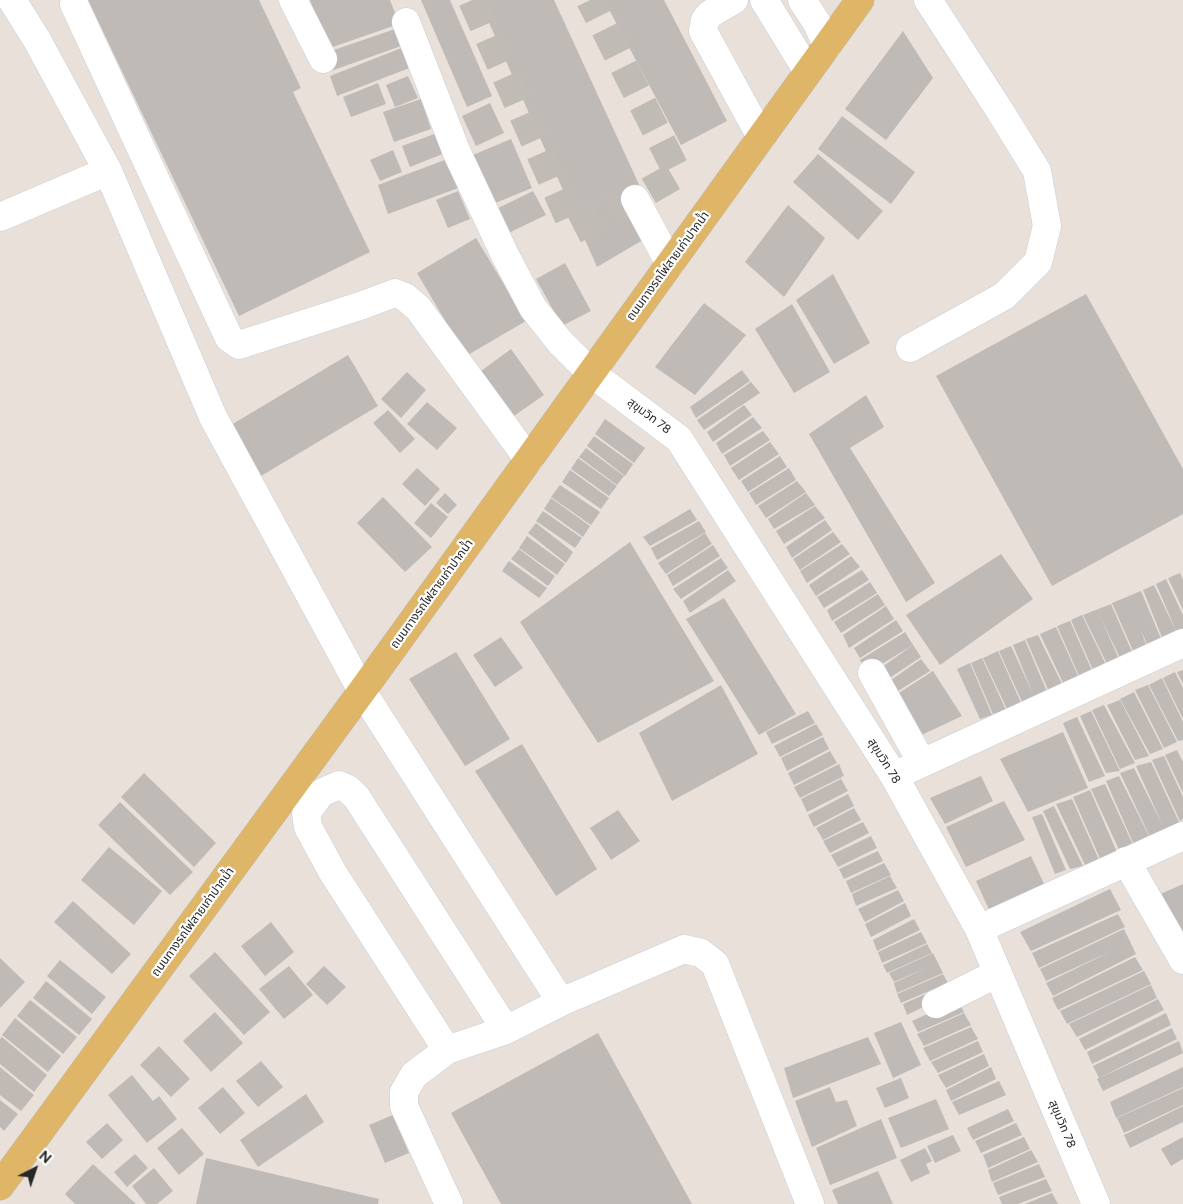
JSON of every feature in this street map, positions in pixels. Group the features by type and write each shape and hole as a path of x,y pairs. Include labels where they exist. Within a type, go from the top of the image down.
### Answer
{"main road":[{"name":"ถนนทางรถไฟสายเก่าปากน้ำ","path":"0,1186 362,691 860,0"}],"street":[{"path":"12,0 37,40 108,171 213,417 362,691 561,1002"},
{"path":"293,0 323,59"},
{"path":"734,0 710,14 704,20 703,31 761,137"},
{"path":"764,0 808,72"},
{"path":"802,0 817,23 827,46"},
{"path":"910,348 1004,296 1038,262 1047,226 1037,171 928,0"},
{"path":"74,4 229,338 240,345 395,293 405,297 418,308 528,460"},
{"name":"สุขุมวิท 78","path":"406,22 457,153 509,263 533,308 560,342 591,373 679,439 894,776 979,929 1096,1204"},
{"path":"0,217 108,171"},
{"path":"635,199 670,264"},
{"path":"894,776 1183,643"},
{"path":"872,673 922,763"},
{"path":"447,1050 333,873 308,826 306,813 321,794 339,785 348,789 357,798 506,1030"},
{"path":"979,929 1183,836"},
{"path":"1126,862 1183,960"},
{"path":"449,1204 404,1106 404,1092 414,1075 447,1050 506,1030 561,1002 684,949 700,953 715,964 810,1204"},
{"path":"936,1004 998,973"}],"building":[{"path":"88,0 259,0 301,88 293,92 370,252 239,316"},
{"path":"310,0 390,0 399,24 327,49"},
{"path":"421,0 450,0 492,96 467,107"},
{"path":"479,0 554,0 660,230 597,267"},
{"path":"604,0 664,0 727,121 681,145"},
{"path":"398,28 404,45 328,72 322,54"},
{"path":"903,31 933,78 886,140 845,109"},
{"path":"404,47 412,67 337,96 330,76"},
{"path":"408,76 418,98 395,107 386,85"},
{"path":"378,83 386,104 351,117 343,97"},
{"path":"421,99 431,129 394,142 383,112"},
{"path":"490,103 504,133 476,146 462,116"},
{"path":"842,116 915,172 891,204 818,149"},
{"path":"437,133 445,153 410,167 402,146"},
{"path":"511,139 532,188 488,206 468,157"},
{"path":"393,150 402,172 380,181 370,160"},
{"path":"818,154 883,211 858,240 793,182"},
{"path":"450,158 461,187 388,214 378,185"},
{"path":"458,191 470,219 448,228 436,200"},
{"path":"533,191 546,215 500,237 488,213"},
{"path":"788,205 825,238 784,297 745,262"},
{"path":"476,238 526,321 466,356 417,273"},
{"path":"565,263 591,311 562,326 536,279"},
{"path":"833,274 870,343 834,364 796,300"},
{"path":"1086,294 1183,469 1183,514 1052,586 936,376"},
{"path":"704,303 746,335 695,395 655,367"},
{"path":"792,304 830,372 794,393 755,329"},
{"path":"511,349 544,395 514,416 481,371"},
{"path":"348,355 378,406 256,479 226,428"},
{"path":"742,370 750,381 696,418 690,407"},
{"path":"407,372 426,390 401,418 381,399"},
{"path":"751,382 760,393 704,430 697,420"},
{"path":"866,395 884,427 850,448 935,583 906,602 809,434"},
{"path":"427,402 457,428 437,450 407,424"},
{"path":"744,405 752,415 713,442 707,432"},
{"path":"388,410 415,439 400,453 373,423"},
{"path":"753,417 762,428 722,454 716,443"},
{"path":"605,419 645,448 634,463 595,434"},
{"path":"763,431 770,440 730,466 724,455"},
{"path":"594,436 633,464 625,476 587,446"},
{"path":"770,442 779,454 739,480 731,468"},
{"path":"586,448 624,476 617,485 579,457"},
{"path":"780,456 787,467 748,492 741,481"},
{"path":"578,458 617,486 609,496 571,469"},
{"path":"417,468 440,489 425,506 402,484"},
{"path":"789,468 796,480 756,505 749,493"},
{"path":"570,470 609,498 601,509 562,482"},
{"path":"797,481 806,492 766,518 758,506"},
{"path":"560,485 600,512 591,525 551,497"},
{"path":"445,493 457,505 448,514 436,503"},
{"path":"806,493 815,505 774,529 768,519"},
{"path":"383,497 432,547 405,572 357,523"},
{"path":"551,498 590,526 583,537 544,509"},
{"path":"431,503 448,517 431,538 414,523"},
{"path":"815,506 825,518 784,544 776,531"},
{"path":"690,509 697,520 650,546 643,537"},
{"path":"543,511 582,538 575,548 536,521"},
{"path":"825,520 832,530 792,558 786,547"},
{"path":"699,521 706,532 657,560 651,548"},
{"path":"536,523 573,552 566,563 528,533"},
{"path":"833,532 841,542 800,570 793,559"},
{"path":"705,533 712,544 666,574 658,563"},
{"path":"527,536 565,564 557,575 519,548"},
{"path":"630,542 714,681 598,743 520,622"},
{"path":"842,544 850,554 807,583 800,571"},
{"path":"713,545 720,556 673,586 667,575"},
{"path":"519,549 555,576 548,586 511,559"},
{"path":"1001,554 1033,599 940,665 906,615"},
{"path":"851,556 860,567 816,596 809,585"},
{"path":"721,558 728,568 681,599 673,589"},
{"path":"509,561 547,588 539,598 502,571"},
{"path":"728,570 736,581 690,613 683,601"},
{"path":"862,570 869,580 824,608 817,597"},
{"path":"1180,573 1183,580 1183,610 1168,578"},
{"path":"1166,579 1183,615 1183,633 1163,640 1143,590 1154,585 1177,633 1156,584"},
{"path":"870,582 877,593 832,621 827,610"},
{"path":"1141,591 1162,641 1148,646 1141,631 1147,647 1134,653 1112,603"},
{"path":"878,594 885,605 841,633 834,622"},
{"path":"724,598 796,714 759,735 686,619"},
{"path":"1111,604 1133,654 1120,658 1100,616 1119,659 1107,664 1083,615"},
{"path":"886,606 894,619 849,648 843,635"},
{"path":"1082,615 1106,665 1093,670 1071,620"},
{"path":"896,620 903,631 860,658 854,648"},
{"path":"1070,621 1093,673 1080,678 1057,626"},
{"path":"1056,627 1080,680 1064,685 1040,634"},
{"path":"905,632 913,645 867,673 860,660"},
{"path":"1038,635 1063,686 1049,692 1026,639"},
{"path":"501,637 523,668 495,687 473,655"},
{"path":"1025,640 1048,694 1023,704 999,651 1011,646 1033,694 1013,645"},
{"path":"913,645 921,657 882,683 875,672"},
{"path":"998,651 1022,705 1007,709 983,658"},
{"path":"456,652 510,739 465,766 409,679"},
{"path":"982,658 1006,710 993,714 971,663"},
{"path":"921,659 930,671 890,696 884,685"},
{"path":"970,663 992,715 980,719 957,669"},
{"path":"1183,670 1183,684 1177,672"},
{"path":"933,671 962,716 913,739 891,698"},
{"path":"1175,672 1183,688 1183,719 1163,678"},
{"path":"1162,678 1183,722 1183,740 1178,741 1149,685"},
{"path":"721,685 758,754 672,801 639,733"},
{"path":"1148,685 1177,742 1164,748 1135,690"},
{"path":"1134,692 1163,749 1150,754 1120,699"},
{"path":"1120,700 1149,756 1135,760 1107,705"},
{"path":"1104,705 1135,763 1120,769 1092,710"},
{"path":"808,711 815,723 772,744 766,732"},
{"path":"1091,711 1120,771 1106,773 1080,716"},
{"path":"1077,717 1105,776 1089,782 1063,723"},
{"path":"816,724 823,735 780,757 774,746"},
{"path":"1063,732 1088,788 1028,812 1000,759"},
{"path":"823,737 829,749 787,771 781,758"},
{"path":"522,744 597,869 556,896 475,771"},
{"path":"1177,750 1183,762 1183,793 1165,755"},
{"path":"830,751 837,763 794,785 788,773"},
{"path":"1164,756 1183,797 1183,819 1180,821 1152,760"},
{"path":"1151,762 1180,824 1150,837 1120,773 1134,768 1163,826 1136,766"},
{"path":"839,764 844,776 800,798 794,787"},
{"path":"144,773 216,843 194,867 121,797"},
{"path":"981,776 993,801 945,824 930,798"},
{"path":"1119,776 1150,838 1134,845 1106,781"},
{"path":"841,779 848,791 807,812 801,799"},
{"path":"1105,784 1134,847 1120,852 1091,789"},
{"path":"1090,790 1117,852 1101,861 1073,797"},
{"path":"848,794 854,806 814,827 808,815"},
{"path":"1072,799 1099,860 1085,865 1056,804"},
{"path":"1004,801 1025,840 966,867 946,827"},
{"path":"120,802 193,872 170,895 98,825"},
{"path":"1054,806 1083,866 1070,869 1043,811"},
{"path":"854,808 861,820 823,840 816,828"},
{"path":"618,810 640,841 611,860 590,828"},
{"path":"1042,814 1066,870 1055,874 1032,817"},
{"path":"863,822 869,833 830,853 823,841"},
{"path":"871,836 877,848 838,867 831,855"},
{"path":"109,847 162,891 134,925 81,880"},
{"path":"878,851 883,861 844,879 839,869"},
{"path":"1031,856 1045,886 991,914 976,881"},
{"path":"884,863 891,875 851,893 846,881"},
{"path":"890,876 897,888 856,906 852,894"},
{"path":"1183,884 1183,945 1156,896"},
{"path":"1110,889 1121,910 1031,951 1020,932"},
{"path":"898,890 904,901 865,922 858,909"},
{"path":"73,901 131,954 112,974 54,922"},
{"path":"905,903 911,916 871,937 865,924"},
{"path":"1118,914 1125,927 1039,968 1032,953"},
{"path":"914,919 920,930 877,951 873,940"},
{"path":"271,922 294,952 265,976 241,946"},
{"path":"1124,929 1136,954 1053,996 1046,983 1114,950 1046,981 1040,969"},
{"path":"921,932 927,943 882,963 878,952"},
{"path":"927,944 932,953 887,973 883,965"},
{"path":"215,952 270,1012 244,1035 189,976"},
{"path":"933,953 943,973 897,993 894,983 928,967 894,982 889,973"},
{"path":"1135,957 1143,970 1058,1010 1052,998"},
{"path":"0,958 25,982 0,1008"},
{"path":"60,960 106,997 92,1014 47,976"},
{"path":"289,966 313,995 284,1019 259,989"},
{"path":"324,966 346,987 327,1005 306,984"},
{"path":"1144,971 1151,984 1067,1024 1060,1011"},
{"path":"943,974 948,983 901,1003 897,994"},
{"path":"46,981 92,1019 79,1035 33,998"},
{"path":"948,984 952,993 907,1015 903,1004"},
{"path":"1151,985 1157,998 1077,1037 1069,1024"},
{"path":"1158,999 1164,1010 1085,1050 1079,1039"},
{"path":"30,1000 77,1037 63,1054 17,1016"},
{"path":"958,1000 964,1012 918,1032 912,1021"},
{"path":"215,1012 243,1043 211,1072 183,1041"},
{"path":"964,1013 971,1025 924,1046 917,1034"},
{"path":"1166,1013 1171,1025 1092,1064 1087,1052"},
{"path":"15,1018 61,1056 48,1072 2,1035"},
{"path":"901,1022 921,1065 893,1078 874,1033"},
{"path":"971,1027 978,1039 930,1061 923,1048"},
{"path":"1172,1028 1177,1039 1099,1078 1093,1066"},
{"path":"598,1033 692,1204 501,1204 451,1113"},
{"path":"2,1037 47,1075 34,1092 0,1064 0,1039"},
{"path":"868,1037 881,1064 793,1098 784,1068"},
{"path":"978,1041 983,1052 938,1073 931,1062"},
{"path":"1179,1041 1183,1053 1103,1091 1097,1079"},
{"path":"159,1046 190,1079 171,1097 140,1065"},
{"path":"984,1054 989,1066 946,1088 938,1075"},
{"path":"261,1061 283,1087 258,1107 236,1081"},
{"path":"0,1067 34,1095 21,1111 0,1095"},
{"path":"991,1067 996,1079 951,1101 946,1090"},
{"path":"1183,1067 1183,1087 1116,1118 1110,1102"},
{"path":"132,1075 153,1101 159,1096 177,1119 147,1143 108,1095"},
{"path":"901,1078 909,1098 885,1108 876,1088"},
{"path":"999,1081 1006,1095 959,1115 952,1102"},
{"path":"223,1087 245,1113 220,1134 198,1108"},
{"path":"830,1087 836,1102 847,1100 857,1126 812,1147 795,1101"},
{"path":"1183,1088 1183,1105 1124,1133 1117,1118"},
{"path":"306,1094 324,1122 258,1167 240,1140"},
{"path":"936,1099 949,1129 901,1148 888,1118"},
{"path":"0,1100 18,1114 4,1131 0,1127"},
{"path":"1183,1106 1183,1122 1130,1148 1124,1135"},
{"path":"1008,1109 1014,1121 973,1140 967,1128"},
{"path":"393,1115 409,1153 385,1163 369,1125"},
{"path":"881,1119 897,1158 830,1185 816,1148"},
{"path":"107,1123 123,1140 102,1159 86,1142"},
{"path":"1016,1123 1022,1135 981,1153 975,1141"},
{"path":"182,1128 204,1154 179,1175 157,1148"},
{"path":"953,1135 961,1151 935,1163 927,1146"},
{"path":"1024,1137 1030,1149 988,1168 983,1155"},
{"path":"1183,1137 1183,1159 1171,1166 1161,1149"},
{"path":"925,1148 932,1161 926,1164 930,1173 911,1182 900,1160"},
{"path":"1031,1150 1038,1162 992,1182 988,1170"},
{"path":"135,1154 148,1168 127,1187 114,1172"},
{"path":"206,1158 379,1199 378,1204 196,1204"},
{"path":"93,1164 136,1204 75,1204 65,1194"},
{"path":"1039,1164 1045,1177 998,1195 993,1183"},
{"path":"154,1168 173,1191 157,1204 146,1204 132,1186"},
{"path":"878,1171 893,1204 838,1204 832,1190"},
{"path":"1046,1179 1052,1191 1018,1204 1002,1204 999,1197"},
{"path":"1052,1193 1058,1204 1025,1204"}],"tunnel":[{"path":"472,0 574,230 635,199 678,174 590,0"}]}
